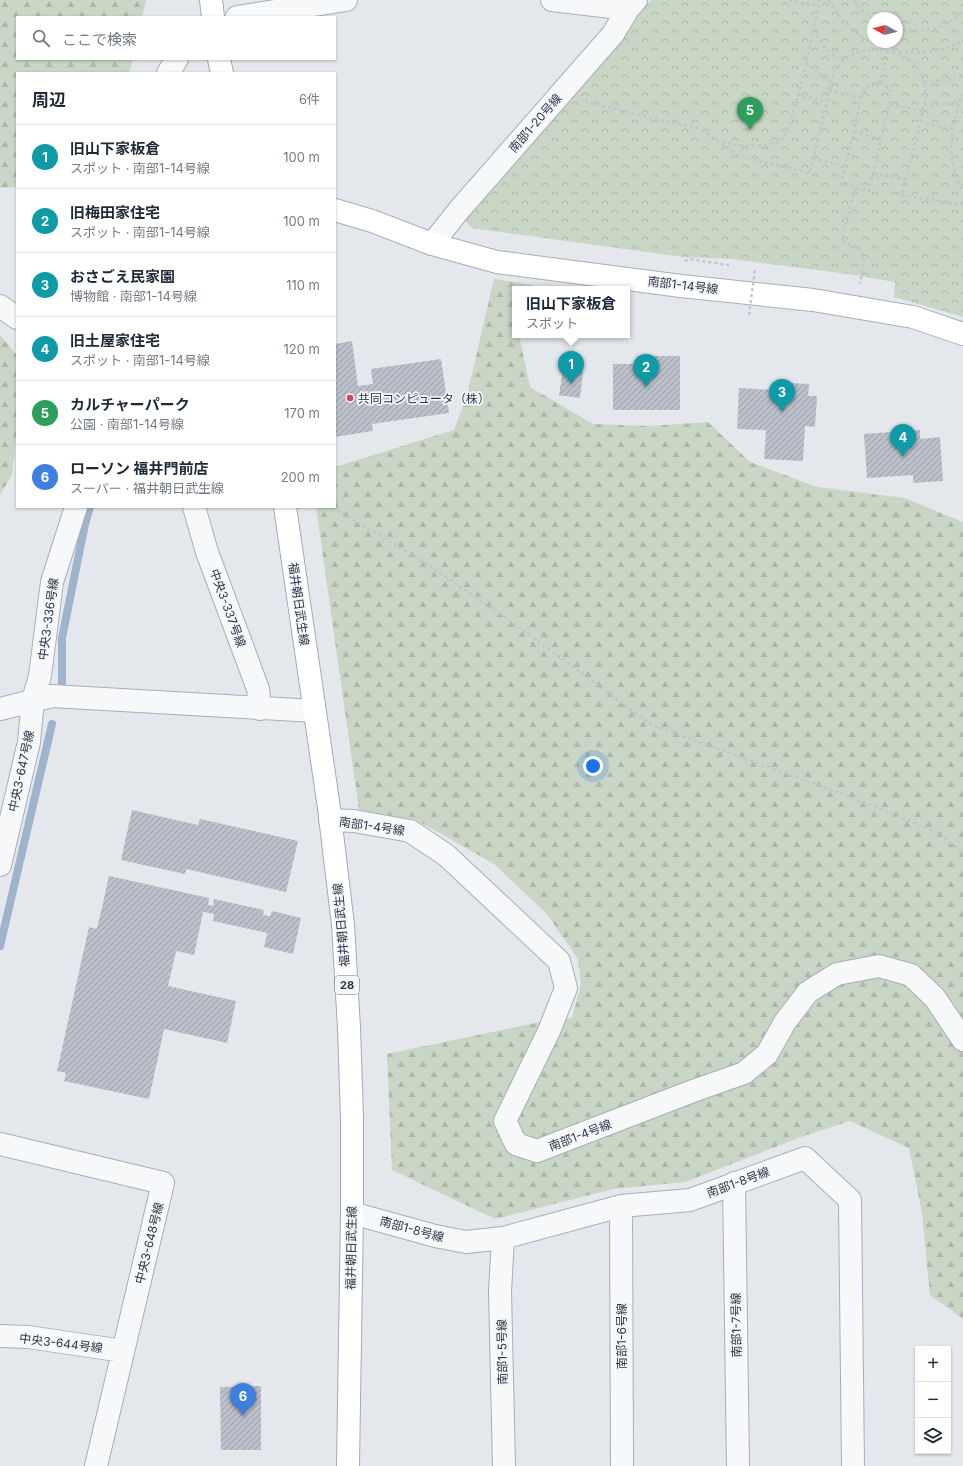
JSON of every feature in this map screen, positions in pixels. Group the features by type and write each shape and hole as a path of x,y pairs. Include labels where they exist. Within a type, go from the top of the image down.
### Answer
{"main road":[{"path":"211,0 213,16"},
{"path":"220,60 222,72"},
{"name":"南部1-14号線","path":"336,210 372,221 432,244 497,262 681,286 813,300 913,317 963,334"},
{"name":"福井朝日武生線","path":"285,508 330,820 343,925 352,1118 348,1466"}],"street":[{"path":"242,16 346,0"},
{"path":"552,0 632,4"},
{"name":"南部1-20号線","path":"432,244 459,210 613,34 632,4"},
{"path":"169,72 176,60"},
{"path":"0,306 16,317"},
{"name":"中央3-336号線","path":"33,700 40,676 52,582 76,508"},
{"name":"中央3-337号線","path":"194,508 207,552 258,689 260,708"},
{"path":"0,709 52,696 314,711"},
{"name":"中央3-647号線","path":"0,865 29,742 33,700"},
{"name":"南部1-4号線","path":"330,820 354,821 410,831 446,855 559,961 566,988 549,1031 505,1121 516,1144 523,1147 537,1151 744,1073 767,1054 785,1022 808,992 837,974 879,966 911,975 935,998 963,1040"},
{"name":"中央3-648号線","path":"0,1144 163,1183 96,1466"},
{"name":"南部1-8号線","path":"352,1212 435,1236 466,1242 503,1238 621,1206 690,1200 805,1158 850,1200 853,1466"},
{"name":"南部1-7号線","path":"734,1183 738,1466"},
{"name":"南部1-6号線","path":"621,1206 622,1466"},
{"name":"南部1-5号線","path":"503,1238 500,1291 504,1466"},
{"name":"中央3-644号線","path":"0,1336 28,1337 123,1351"}],"path":[{"path":"789,0 819,6"},
{"path":"717,140 758,146 771,144 781,140 788,128 795,108 820,0"},
{"path":"830,0 842,20 853,30 868,41 907,58 920,72 924,82 926,97 902,195 963,205"},
{"path":"854,0 861,10 867,14"},
{"path":"903,30 928,30 950,21 963,10"},
{"path":"814,29 819,41 826,50 843,62"},
{"path":"559,94 623,112 700,129 738,156 810,173 831,82 836,70 843,62 853,55 865,50 877,49 909,53 926,53 941,50 963,41"},
{"path":"880,83 888,50"},
{"path":"806,61 817,73 831,82"},
{"path":"924,82 948,80 963,74"},
{"path":"880,83 888,88 892,97 869,191 841,184 862,98 863,91 870,84 880,83"},
{"path":"829,90 862,98"},
{"path":"963,93 952,129 951,147 952,162 956,178 963,192"},
{"path":"798,95 826,102"},
{"path":"924,105 947,105 960,100"},
{"path":"890,104 922,112"},
{"path":"920,122 952,129"},
{"path":"854,132 881,139"},
{"path":"813,159 846,166"},
{"path":"874,173 906,180"},
{"path":"855,188 842,238 848,244 861,249 864,262 861,284"},
{"path":"749,315 755,269"},
{"path":"334,508 431,567 509,620 652,725 838,792 941,834 963,853"}],"green space":[{"path":"0,0 146,0 142,16 16,16 16,60 133,60 129,72 16,72 16,187 0,188"},
{"path":"651,0 963,0 963,317 894,297 895,282 848,274 732,259 683,257 472,228 462,217"},
{"path":"494,279 532,285 512,286 512,338 520,338 530,387 593,424 649,426 708,422 750,462 817,487 904,498 963,522 963,1319 930,1295 922,1213 909,1148 850,1121 804,1136 685,1182 613,1189 495,1219 392,1170 387,1054 540,1022 572,1018 581,985 578,959 547,914 494,864 415,820 359,810 316,508 336,508 336,467 454,430 467,395"},
{"path":"0,335 16,354 16,436 12,475 0,495"}],"building":[{"path":"352,341 358,386 373,384 371,369 441,359 449,413 372,424 373,431 336,437 336,344"},
{"path":"637,356 680,356 680,410 613,410 613,364 637,364"},
{"path":"563,370 583,372 580,398 559,395"},
{"path":"774,382 809,384 808,396 817,396 815,427 805,426 803,461 764,459 766,430 737,429 739,388 773,390"},
{"path":"920,430 920,439 940,437 943,481 913,483 913,475 867,478 864,434"},
{"path":"132,810 198,825 200,819 298,841 286,892 186,869 185,874 121,860"},
{"path":"109,876 209,898 208,905 213,906 214,899 264,910 263,915 270,916 272,911 301,918 293,954 264,947 267,933 213,921 214,914 203,912 194,955 176,951 168,986 236,1001 227,1043 164,1029 149,1099 64,1081 66,1073 57,1071 89,927 97,929"},
{"path":"261,1386 261,1450 221,1450 220,1387"}],"waterway":[{"path":"62,685 62,638 85,524 90,508"},
{"path":"0,946 52,724"}],"place":[{"name":"カルチャーパーク","path":"750,130"},
{"name":"旧山下家板倉","path":"571,384"},
{"name":"旧梅田家住宅","path":"646,387"},
{"name":"共同コンピュータ（株）","path":"350,398"},
{"name":"おさごえ民家園","path":"782,412"},
{"name":"旧土屋家住宅","path":"903,457"},
{"name":"ローソン 福井門前店","path":"243,1416"}]}
